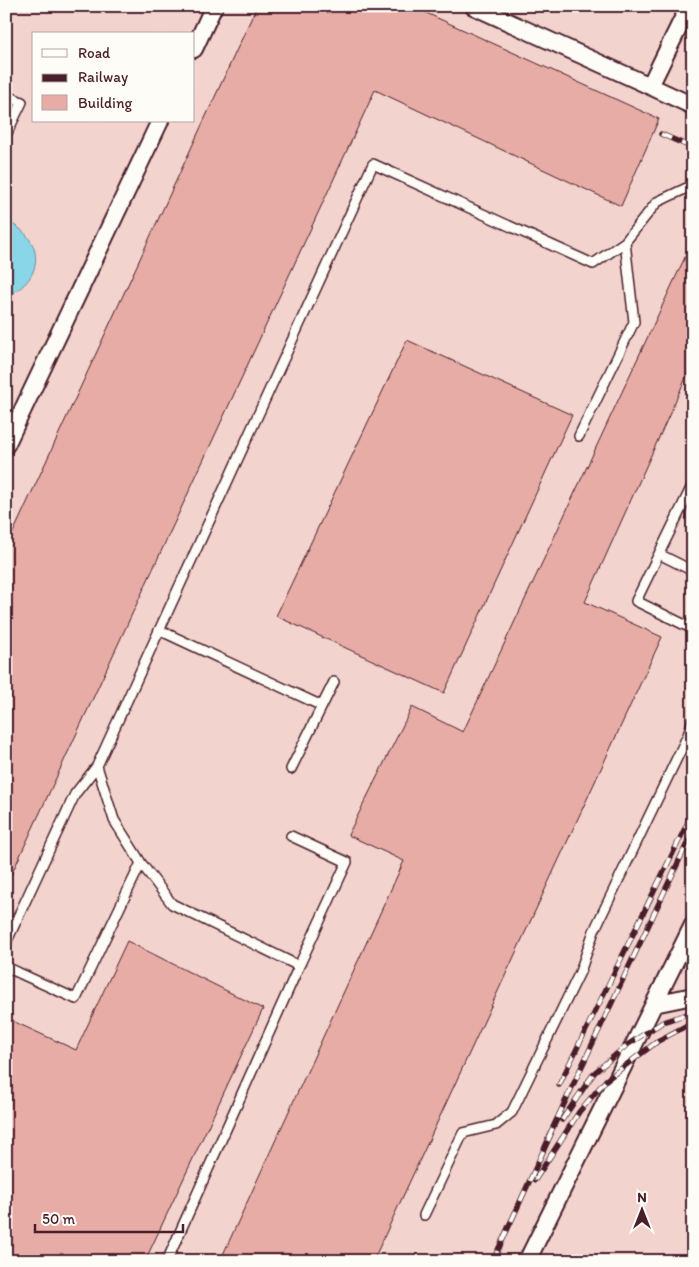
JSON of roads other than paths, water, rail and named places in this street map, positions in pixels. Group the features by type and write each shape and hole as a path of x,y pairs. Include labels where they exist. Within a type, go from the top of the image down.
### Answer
{"street":[{"path":"195,47 214,6"},
{"path":"473,6 693,106"},
{"path":"650,86 688,6"},
{"path":"6,445 160,122"},
{"path":"527,1261 693,925"},
{"path":"654,1004 693,996"}],"lane":[{"path":"6,95 22,102 6,136"},
{"path":"6,943 74,794 97,766 373,164 593,264 624,242 657,202 693,185"},
{"path":"579,436 634,322 624,242"},
{"path":"693,484 636,602 693,629"},
{"path":"659,554 693,570"},
{"path":"159,630 322,706"},
{"path":"291,769 334,682"},
{"path":"424,1215 463,1133 496,1125 512,1112 580,972 594,931 688,735 693,720"},
{"path":"97,766 114,820 141,863 172,904 299,966"},
{"path":"166,1261 347,862 291,836"},
{"path":"6,967 76,999 141,863"}],"water":[{"path":"6,221 19,228 28,237 34,248 36,258 34,269 28,280 19,289 6,296"}],"railway":[{"path":"661,134 693,148"},
{"path":"559,1085 693,812"},
{"path":"548,1138 693,831"},
{"path":"562,1120 594,1073 627,1045 663,1022 693,1012"},
{"path":"535,1180 579,1112 606,1080 658,1041 693,1022"},
{"path":"493,1261 551,1134"}]}
